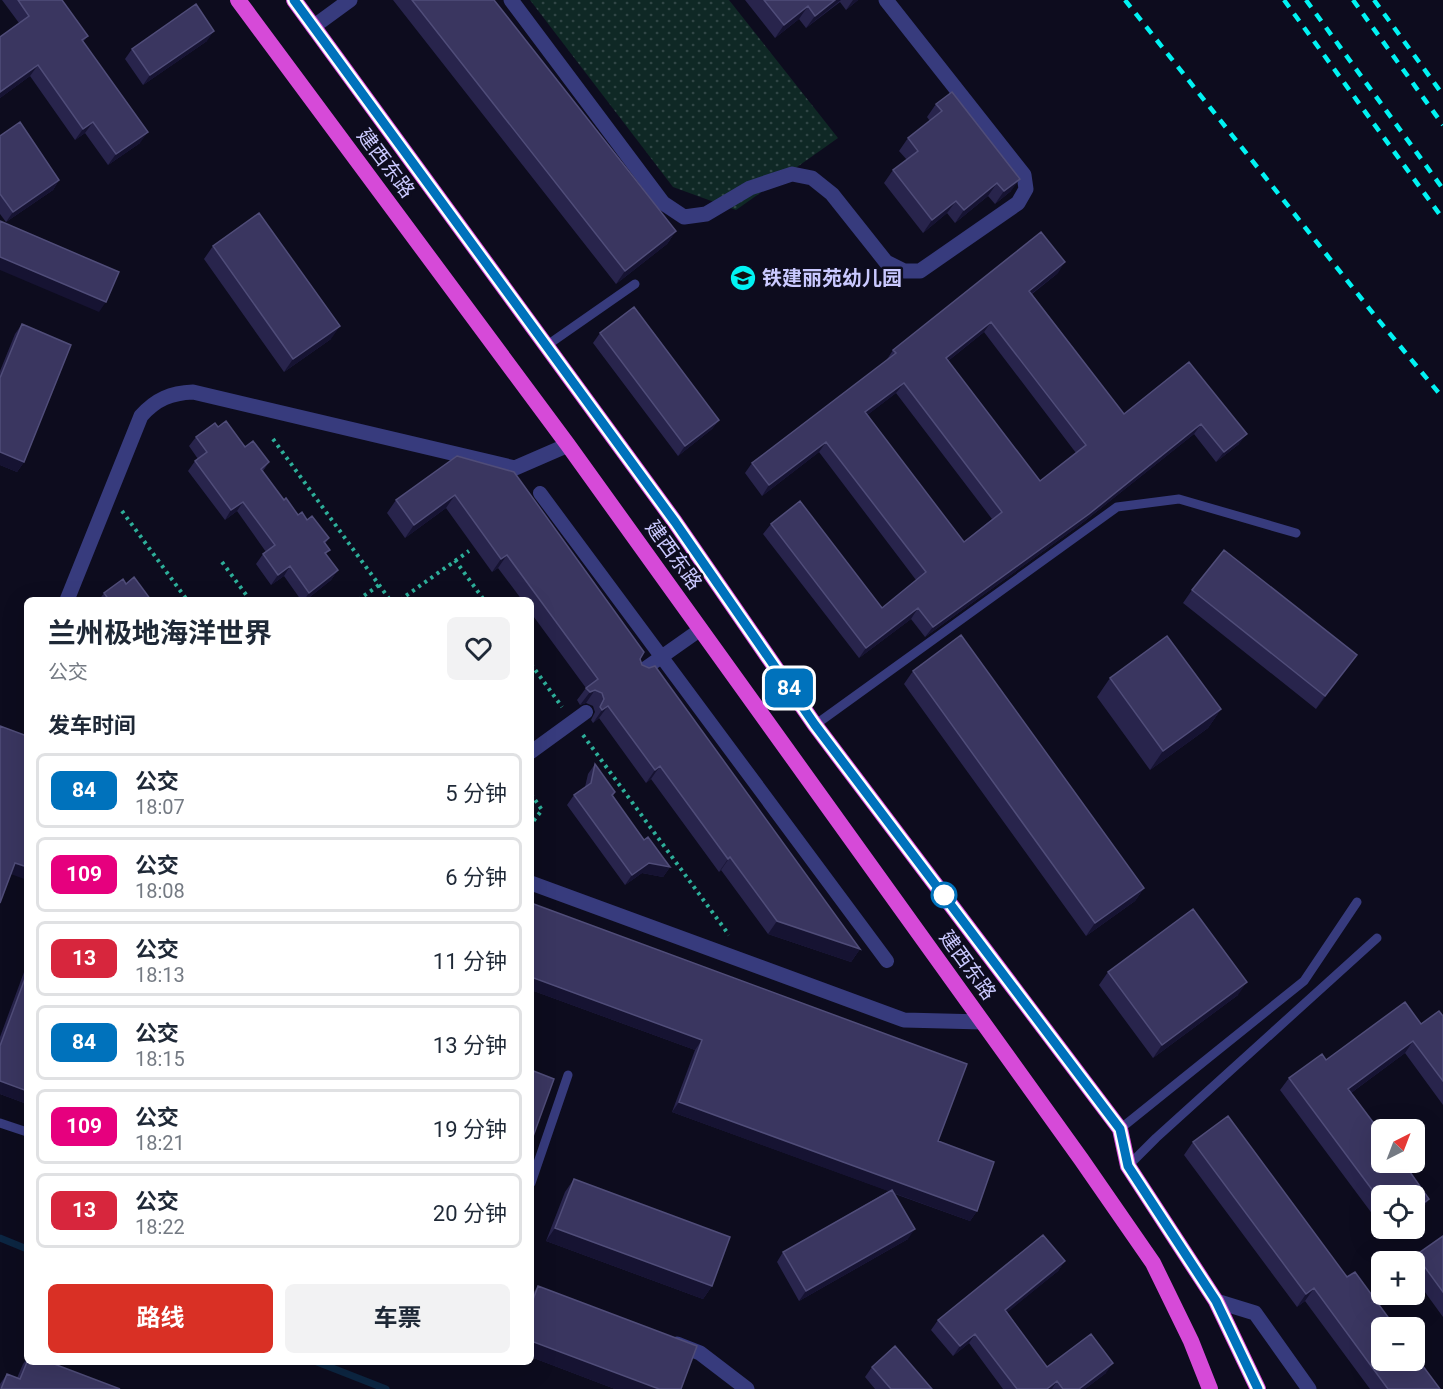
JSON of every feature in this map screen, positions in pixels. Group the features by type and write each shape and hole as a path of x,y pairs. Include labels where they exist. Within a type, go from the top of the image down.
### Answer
{"highway":[{"name":"建西东路","path":"238,0 568,445 1082,1159 1153,1263 1191,1341 1210,1389"},
{"name":"建西东路","path":"294,0 675,522 815,725 1120,1129 1128,1166 1216,1301 1258,1389"}],"street":[{"path":"313,27 350,0"},
{"path":"511,0 663,203 684,217 706,214 750,189 792,174 812,178 832,194 886,262 904,271 920,271 1018,203 1026,189 1024,175 886,0"},
{"path":"68,597 141,416 151,405 178,392 193,392 515,468 568,445"},
{"path":"540,493 887,961"},
{"path":"640,672 701,629"},
{"path":"534,750 586,712"},
{"path":"534,884 904,1020 983,1022"},
{"path":"1216,1301 1255,1313 1309,1389"},
{"path":"658,1337 700,1353 747,1389"}],"lane":[{"path":"546,346 635,285"},
{"path":"815,725 1117,507 1179,500 1296,533"},
{"path":"1120,1129 1304,981 1357,902"},
{"path":"1128,1166 1377,938"},
{"path":"534,1174 568,1075"},
{"path":"0,1123 24,1131"}],"path":[{"path":"273,439 388,597"},
{"path":"110,494 185,597"},
{"path":"404,597 469,551"},
{"path":"455,561 482,597"},
{"path":"222,562 248,597"},
{"path":"362,597 379,585"},
{"path":"534,668 750,963"},
{"path":"534,798 542,810 534,820"}],"green space":[{"path":"530,0 729,0 838,138 736,210 673,187"}],"building":[{"path":"18,0 62,0 88,36 82,40 148,132 116,154 93,122 83,129 38,65 0,92 0,37 29,16"},
{"path":"412,0 494,0 676,231 625,271"},
{"path":"764,0 835,0 815,16 808,6 784,25"},
{"path":"196,4 214,31 150,75 132,49"},
{"path":"952,92 1020,179 1004,191 997,183 964,210 956,201 932,220 893,170 918,151 908,138 942,111 936,104"},
{"path":"20,122 59,180 13,212 0,194 0,136"},
{"path":"259,213 340,326 293,359 213,246"},
{"path":"0,221 119,272 106,302 0,257"},
{"path":"1041,232 1065,262 1029,291 1124,414 1189,362 1247,434 1224,452 1201,424 1089,514 933,627 918,608 866,648 771,524 800,501 882,608 926,572 826,442 769,485 752,463 896,353 893,350","holes":["991,322 1086,445 1040,481 946,358","904,383 1002,512 964,542 865,412"]},
{"path":"634,307 719,420 685,446 600,333"},
{"path":"22,324 71,345 24,462 0,452 0,378"},
{"path":"226,421 245,447 253,441 269,462 261,469 284,500 286,498 298,515 302,512 307,520 312,516 329,538 324,542 330,550 325,553 338,570 309,593 290,566 278,575 263,554 275,545 243,502 231,510 195,461 207,452 196,437 215,423 218,427"},
{"path":"457,456 514,472 644,652 640,659 642,665 649,668 655,666 860,949 777,921 660,766 655,770 608,706 602,710 600,707 604,699 602,693 595,690 590,692 586,688 598,679 507,555 501,559 455,495 414,525 396,500"},
{"path":"1224,550 1357,655 1325,696 1192,590"},
{"path":"134,577 149,597 107,597 104,593 123,579 126,584"},
{"path":"961,635 1144,888 1095,923 913,671"},
{"path":"1167,636 1221,709 1163,751 1110,678"},
{"path":"0,726 24,735 24,866 15,863 0,903"},
{"path":"595,764 615,792 612,795 644,840 648,837 670,867 649,863 632,875 574,795 591,783"},
{"path":"534,904 967,1064 938,1141 994,1162 977,1211 679,1102 702,1040 534,978"},
{"path":"1193,909 1247,982 1162,1045 1108,972"},
{"path":"24,981 24,1090 0,1081 0,1046"},
{"path":"1405,1002 1421,1024 1439,1011 1443,1016 1443,1081 1413,1041 1348,1089 1371,1119 1371,1173 1411,1173 1419,1185 1371,1185 1371,1188 1289,1078 1322,1054 1326,1060"},
{"path":"534,1071 554,1079 534,1134"},
{"path":"1228,1116 1347,1277 1355,1272 1371,1294 1371,1305 1379,1305 1388,1317 1371,1317 1371,1366 1314,1288 1306,1294 1193,1142"},
{"path":"574,1179 730,1237 712,1286 555,1228"},
{"path":"892,1190 915,1229 806,1291 783,1252"},
{"path":"1043,1235 1065,1261 1005,1310 1047,1367 1091,1334 1113,1363 1079,1389 1063,1389 1057,1381 1047,1389 1017,1389 975,1334 960,1346 938,1320"},
{"path":"1443,1236 1443,1292 1425,1267 1425,1251 1422,1251"},
{"path":"538,1286 697,1346 681,1389 659,1389 534,1342 534,1297"},
{"path":"895,1346 932,1389 891,1389 872,1367"},
{"path":"26,1365 57,1365 120,1389 1,1389 7,1374 20,1379"},
{"path":"1425,1369 1440,1389 1388,1389 1375,1371 1425,1371"}],"waterway":[{"path":"0,1238 24,1248"},
{"path":"325,1365 386,1389"}],"railway":[{"path":"1125,0 1443,398"},
{"path":"1284,0 1443,219"},
{"path":"1306,0 1443,189"},
{"path":"1353,0 1443,125"},
{"path":"1374,0 1443,95"}],"bus line":[{"name":"84","path":"294,0 675,522 815,725 1120,1129 1128,1166 1216,1301 1258,1389"}],"place":[{"name":"铁建丽苑幼儿园","path":"743,278"}]}
